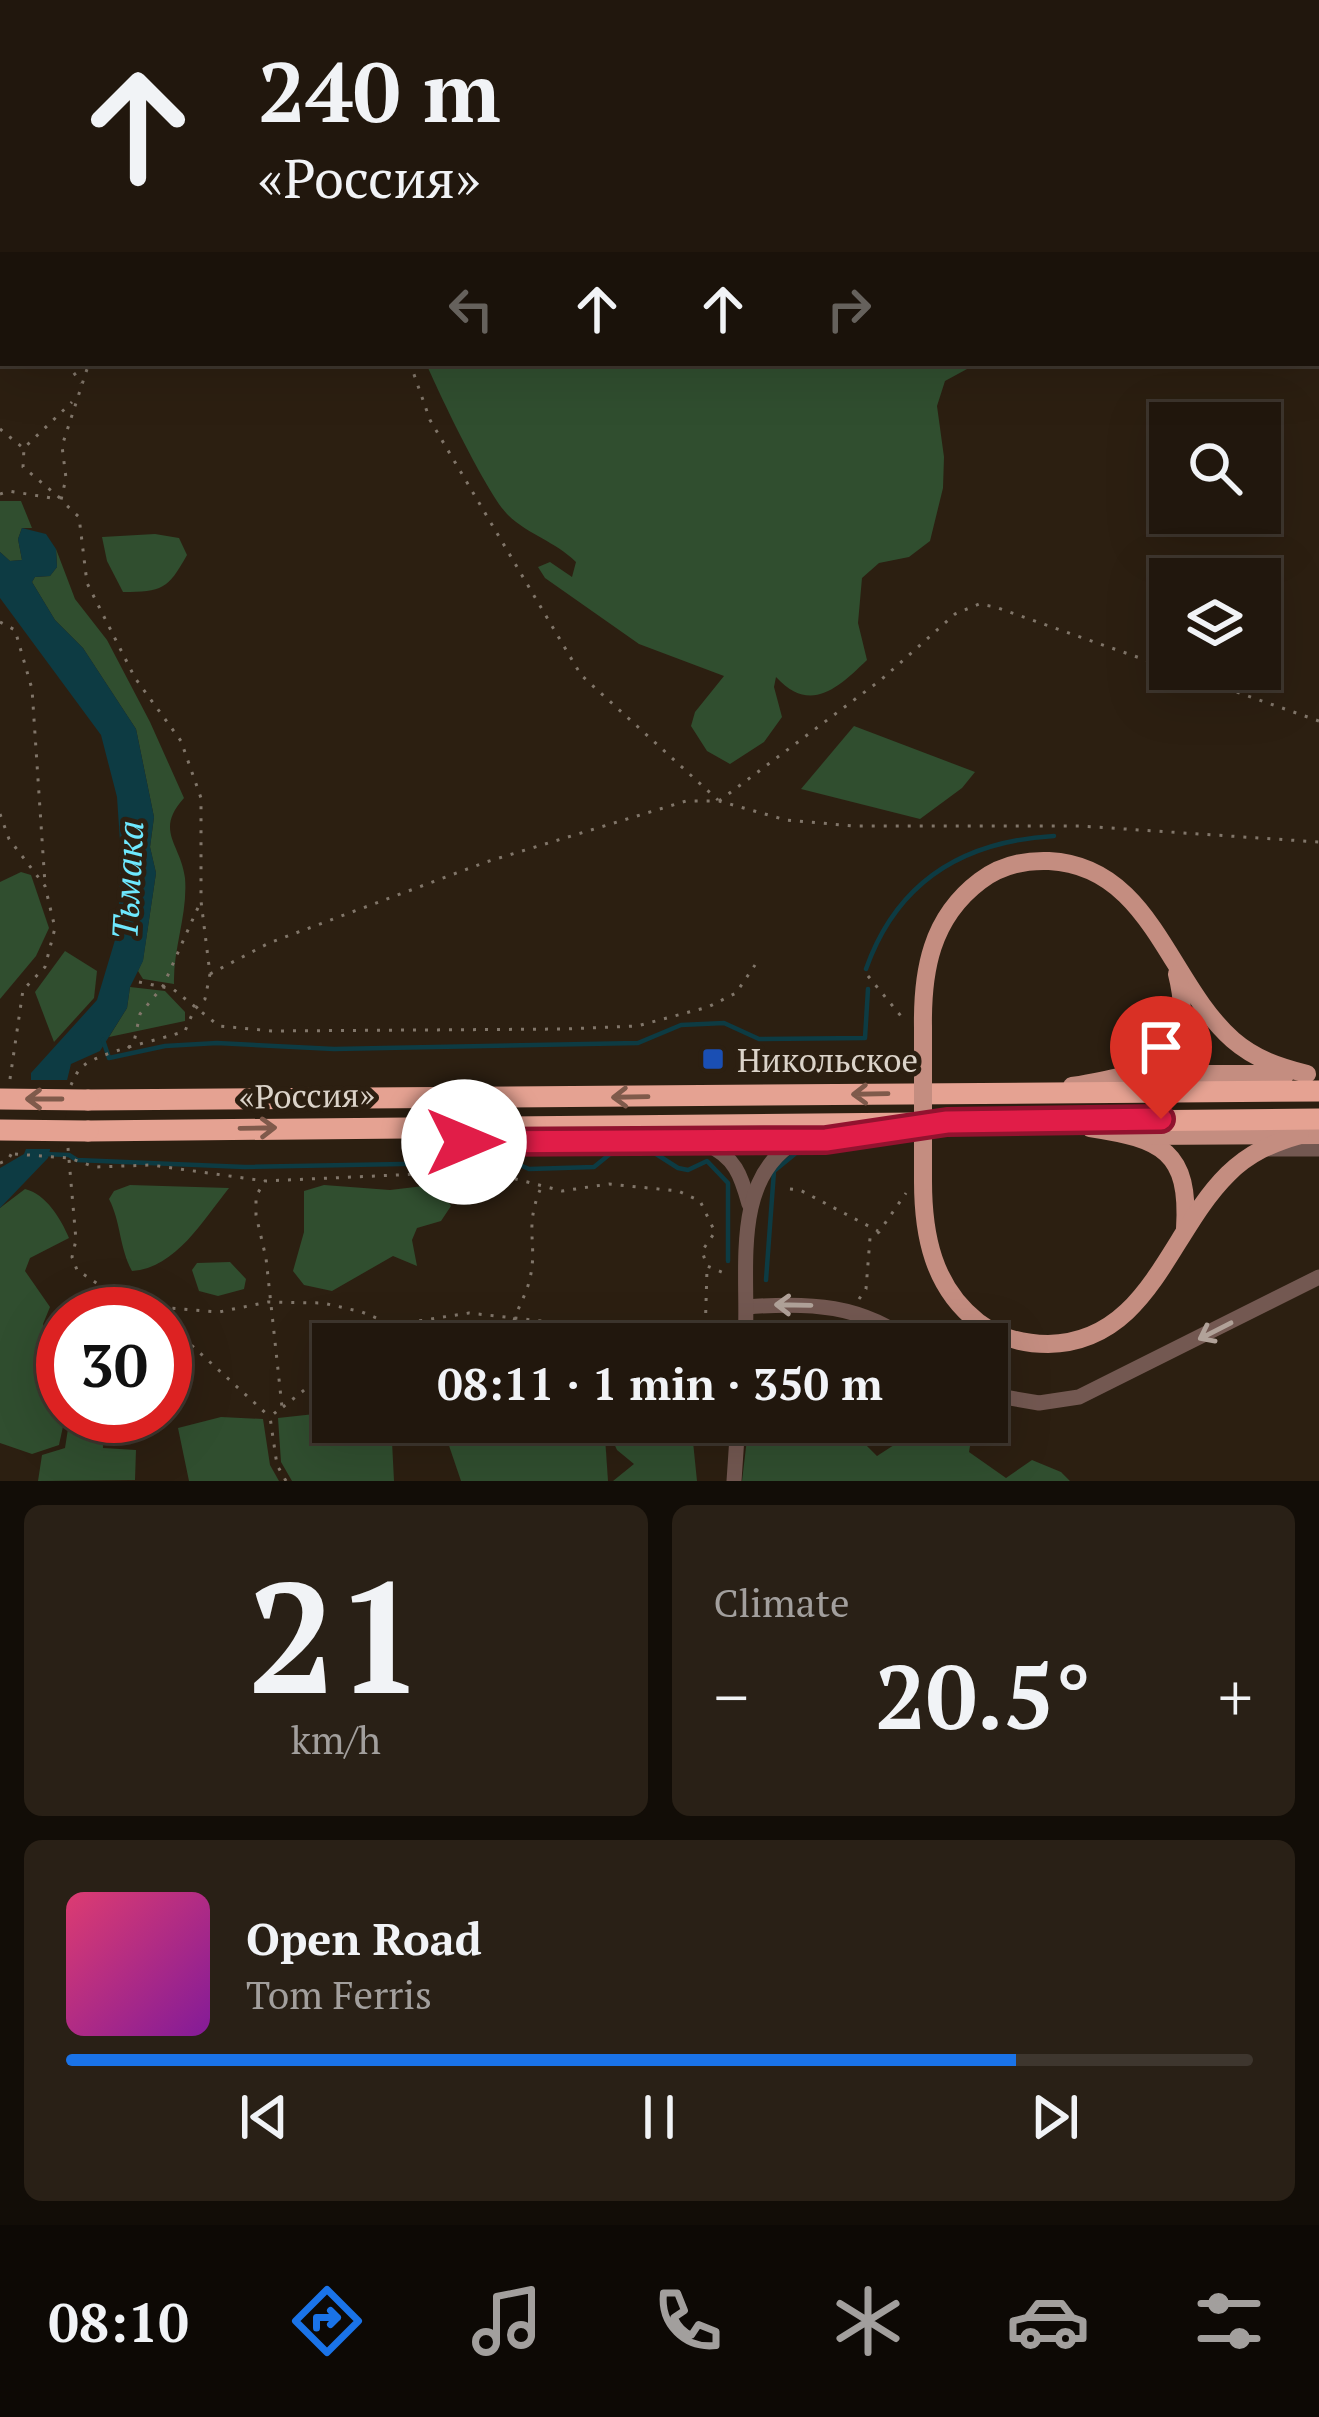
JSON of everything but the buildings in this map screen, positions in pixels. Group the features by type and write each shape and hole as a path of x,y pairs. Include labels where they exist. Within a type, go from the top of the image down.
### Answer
{"highway":[{"name":"«Россия»","path":"0,1099 1029,1093 1315,1080"},
{"name":"«Россия»","path":"7,1138 88,1131 344,1127 1319,1119"}],"main road":[{"path":"1310,1135 1259,1149 1217,1185 1149,1289 1119,1319 1081,1339 1053,1344 1024,1342 981,1324 944,1283 927,1242 916,1184 915,1026 926,963 941,925 982,880 1012,865 1062,862 1108,880 1145,916 1233,1040 1271,1064 1315,1080"},
{"path":"1129,1075 1156,1063 1179,1039 1184,1009 1174,963"},
{"path":"1029,1093 1129,1075 1315,1080"},
{"path":"1035,1120 1136,1136 1310,1135"},
{"path":"1136,1136 1162,1150 1182,1173 1185,1229"}],"street":[{"path":"344,1127 464,1142 826,1140 947,1122"},
{"path":"746,1323 750,1206 770,1161 797,1140"},
{"path":"699,1141 724,1154 740,1170 750,1206"},
{"path":"1259,1149 1319,1149"},
{"path":"1008,1398 1039,1403 1079,1397 1319,1277"},
{"path":"747,1306 851,1310 881,1323"},
{"path":"734,1481 737,1443"}],"path":[{"path":"70,366 82,385"},
{"path":"61,500 66,478 62,446 88,366"},
{"path":"411,366 430,420 580,675 719,801"},
{"path":"76,400 24,448 23,467 79,517 87,583 135,678 182,741 201,798 201,902 210,974 205,999 194,1010"},
{"path":"0,429 24,448"},
{"path":"0,494 9,491 61,500"},
{"path":"719,801 882,679 955,614 979,604 1319,721"},
{"path":"0,622 15,630 32,688 45,886 55,928 45,967 23,990 10,1064"},
{"path":"210,974 269,944 507,855 686,801 719,801 786,820 854,826 1080,826 1319,842"},
{"path":"0,814 9,839 45,886"},
{"path":"126,1050 134,1042 140,1014 163,986 201,902"},
{"path":"139,982 173,988 219,1026 272,1031 637,1026 708,1007 736,993 755,965"},
{"path":"868,976 915,1026"},
{"path":"7,1138 13,1155"},
{"path":"0,1163 13,1155 69,1158 95,1167 151,1165 265,1180 485,1171 562,1191 609,1184 690,1195 707,1211 715,1232 702,1251 707,1266 705,1323"},
{"path":"265,1180 256,1196 256,1215 266,1258 282,1407"},
{"path":"851,1310 866,1288 870,1238 916,1184"},
{"path":"512,1323 532,1272 529,1215 540,1188"},
{"path":"790,1189 879,1232"},
{"path":"76,1240 71,1257 76,1270 104,1287"},
{"path":"707,1266 747,1283"},
{"path":"192,1309 219,1312 268,1302 323,1303 388,1323"},
{"path":"406,1323 469,1313 558,1323"},
{"path":"192,1346 270,1417 277,1465 286,1481"},
{"path":"270,1417 312,1383"}],"green space":[{"path":"427,366 972,366 945,381 937,406 943,488 930,541 909,557 879,563 862,578 858,623 867,660 834,688 812,696 788,688 776,677 782,717 764,742 730,764 707,751 691,726 695,712 724,676 639,644 545,578 538,567 550,562 572,577 576,562 507,514 464,442"},
{"path":"0,501 21,501 32,528 22,528 18,539 22,560 10,561 0,552"},
{"path":"155,534 179,538 187,555 162,586 123,592 107,561 102,537"},
{"path":"56,549 75,599 107,640 184,798 170,829 185,878 174,984 143,979 138,971 156,873 150,847 154,817 136,729 32,582 35,577 50,576 57,567"},
{"path":"854,726 975,772 962,788 920,819 801,789"},
{"path":"21,872 31,875 49,928 36,956 0,999 0,882"},
{"path":"65,951 97,971 94,998 54,1042 35,992"},
{"path":"130,987 165,991 185,1012 185,1021 109,1037 127,1008"},
{"path":"130,1185 229,1188 175,1252 148,1268 132,1271 109,1199 114,1191"},
{"path":"324,1185 390,1190 432,1185 451,1206 441,1221 417,1228 412,1240 417,1266 393,1256 332,1291 304,1285 293,1271 304,1232 304,1191"},
{"path":"25,1189 33,1192 57,1215 69,1238 30,1258 25,1271 36,1287 36,1443 59,1443 32,1454 0,1443 0,1208"},
{"path":"230,1262 246,1279 244,1289 218,1296 199,1291 192,1270 197,1263"},
{"path":"312,1414 312,1443 392,1443 394,1481 292,1481 281,1462 278,1418"},
{"path":"221,1417 263,1419 270,1465 279,1481 189,1481 181,1443 192,1443 192,1424"},
{"path":"66,1443 103,1443 103,1448 136,1450 135,1480 38,1481 42,1455 65,1448"},
{"path":"448,1443 605,1443 608,1481 461,1481"},
{"path":"614,1443 693,1443 697,1481 613,1481 634,1464"},
{"path":"747,1443 864,1443 877,1456 894,1443 970,1443 969,1452 1006,1478 1032,1460 1070,1481 742,1481"}],"water":[{"name":"Тьмака","path":"22,528 46,534 56,549 57,567 50,576 35,577 32,582 136,729 154,817 150,847 156,873 143,961 130,987 127,1008 100,1051 71,1064 48,1158 0,1208 0,1168 24,1154 31,1136 31,1073 97,1000 118,930 121,856 117,797 101,735 0,598 0,552 10,561 22,560 18,539"}],"pier":[{"path":"25,1080 74,1080 58,1149 19,1149 25,1135"}],"waterway":[{"path":"866,969 896,912 938,871 991,847 1054,836"},
{"path":"103,1040 109,1058 165,1046 217,1043 334,1049 638,1043 681,1025 724,1023 759,1039 865,1038 868,989"},
{"path":"44,1154 77,1160 245,1167 513,1162 529,1169 594,1167 610,1154 653,1152 688,1170 707,1161 728,1183 728,1261"},
{"path":"766,1280 774,1171 796,1153 822,1152"}],"place":[{"name":"Никольское","path":"713,1059"}],"route":[{"path":"464,1142 826,1140 947,1122 1161,1119"}]}
